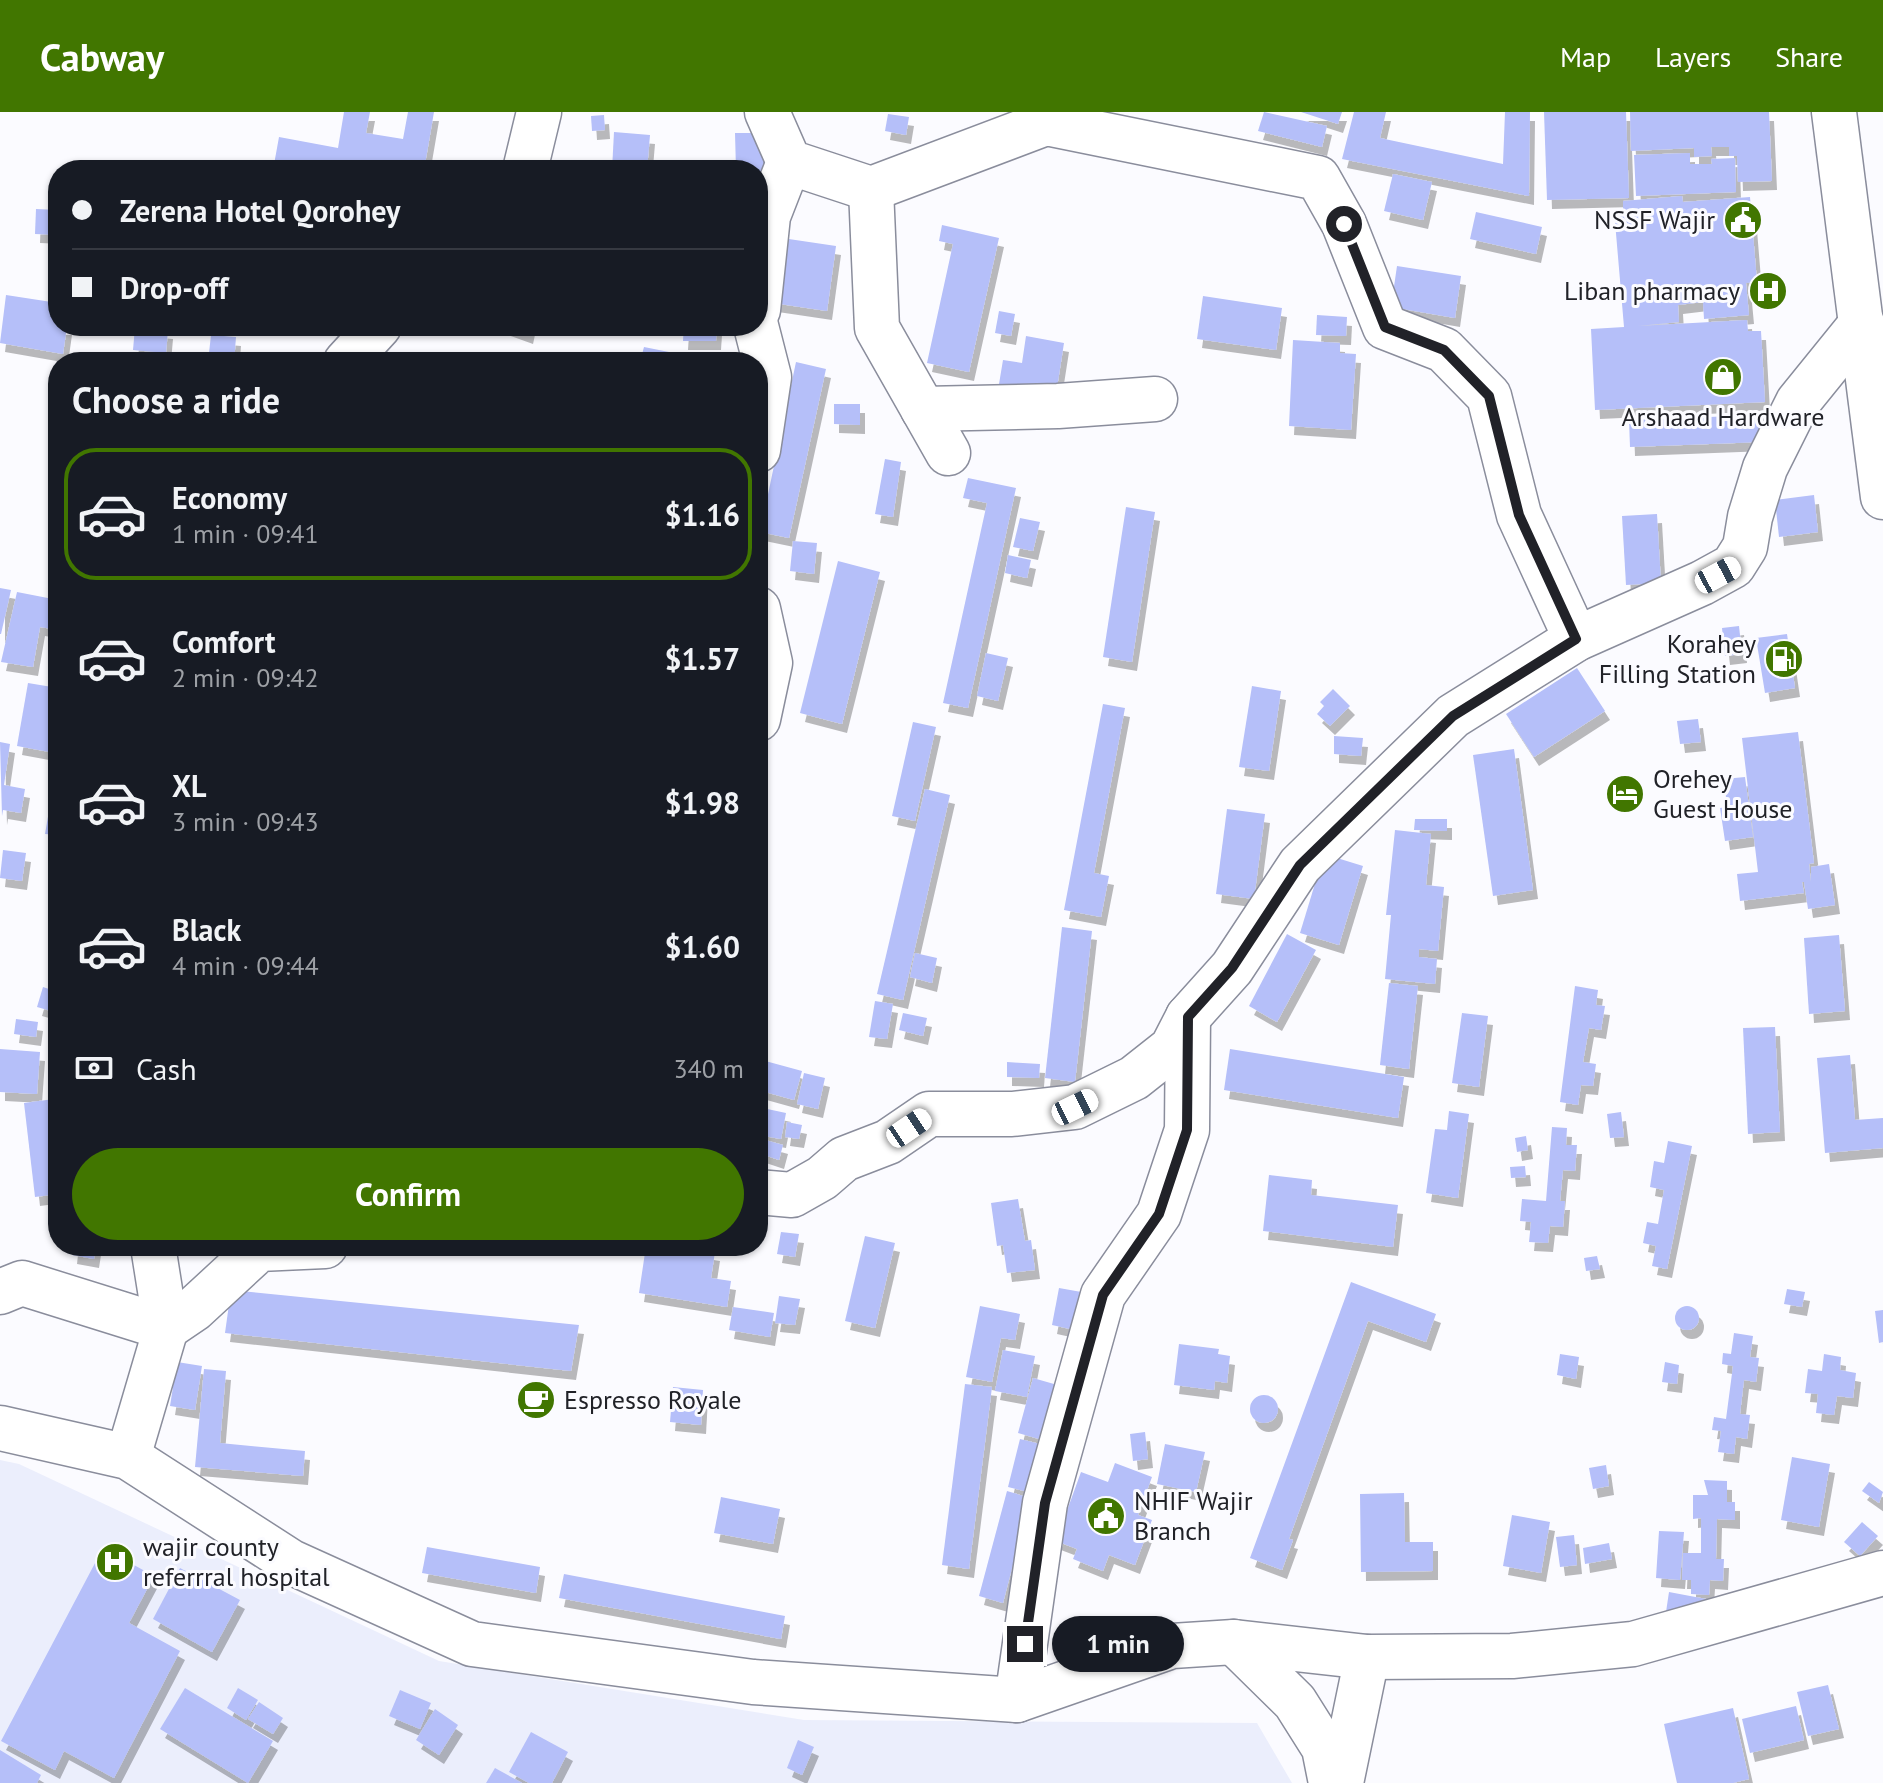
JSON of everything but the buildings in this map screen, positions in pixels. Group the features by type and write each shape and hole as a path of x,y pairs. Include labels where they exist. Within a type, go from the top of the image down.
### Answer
{"street":[{"path":"527,160 539,112"},
{"path":"767,112 789,162 768,216"},
{"path":"1834,112 1883,497"},
{"path":"789,162 871,189 1046,123 1318,178 1344,224 1385,327 1444,350 1489,396 1519,515 1576,639"},
{"path":"871,189 877,328 948,453"},
{"path":"768,1193 792,1195 822,1178 844,1159 888,1142 929,1114 1012,1114 1075,1107 1134,1078 1172,1048 1188,1017 1232,968 1300,865 1453,716 1576,639 1733,566 1745,547 1750,517 1765,468 1798,402 1862,323"},
{"path":"355,352 370,336"},
{"path":"923,409 1058,406 1155,399"},
{"path":"1017,1700 1045,1503 1103,1295 1159,1214 1187,1130 1188,1017"},
{"path":"128,1457 166,1328 155,1256"},
{"path":"166,1328 194,1309 251,1256"},
{"path":"0,1292 22,1283 166,1328"},
{"path":"0,1428 128,1457 291,1562 472,1644 753,1682 1017,1700 1172,1646 1234,1642 1367,1657 1512,1656 1633,1644 1883,1573"},
{"path":"1234,1642 1295,1702 1324,1748 1331,1783"},
{"path":"1341,1783 1367,1657"}],"shaded area":[{"name":"wajir county referrral hospital","path":"0,1460 19,1464 439,1661 804,1720 1257,1723 1292,1783 0,1783"}],"place":[{"name":"NSSF Wajir","path":"1743,220"},
{"name":"Liban pharmacy","path":"1768,291"},
{"name":"Arshaad Hardware","path":"1723,377"},
{"name":"Korahey Filling Station","path":"1784,659"},
{"name":"Orehey Guest House","path":"1625,794"},
{"name":"Espresso Royale","path":"536,1400"},
{"name":"NHIF Wajir Branch","path":"1106,1516"},
{"name":"wajir county referrral hospital","path":"115,1562"}],"route":[{"path":"1025,1644 1045,1503 1103,1295 1159,1214 1187,1130 1188,1017 1232,968 1300,865 1453,716 1576,639 1519,515 1489,396 1444,350 1385,327 1344,224"}]}
